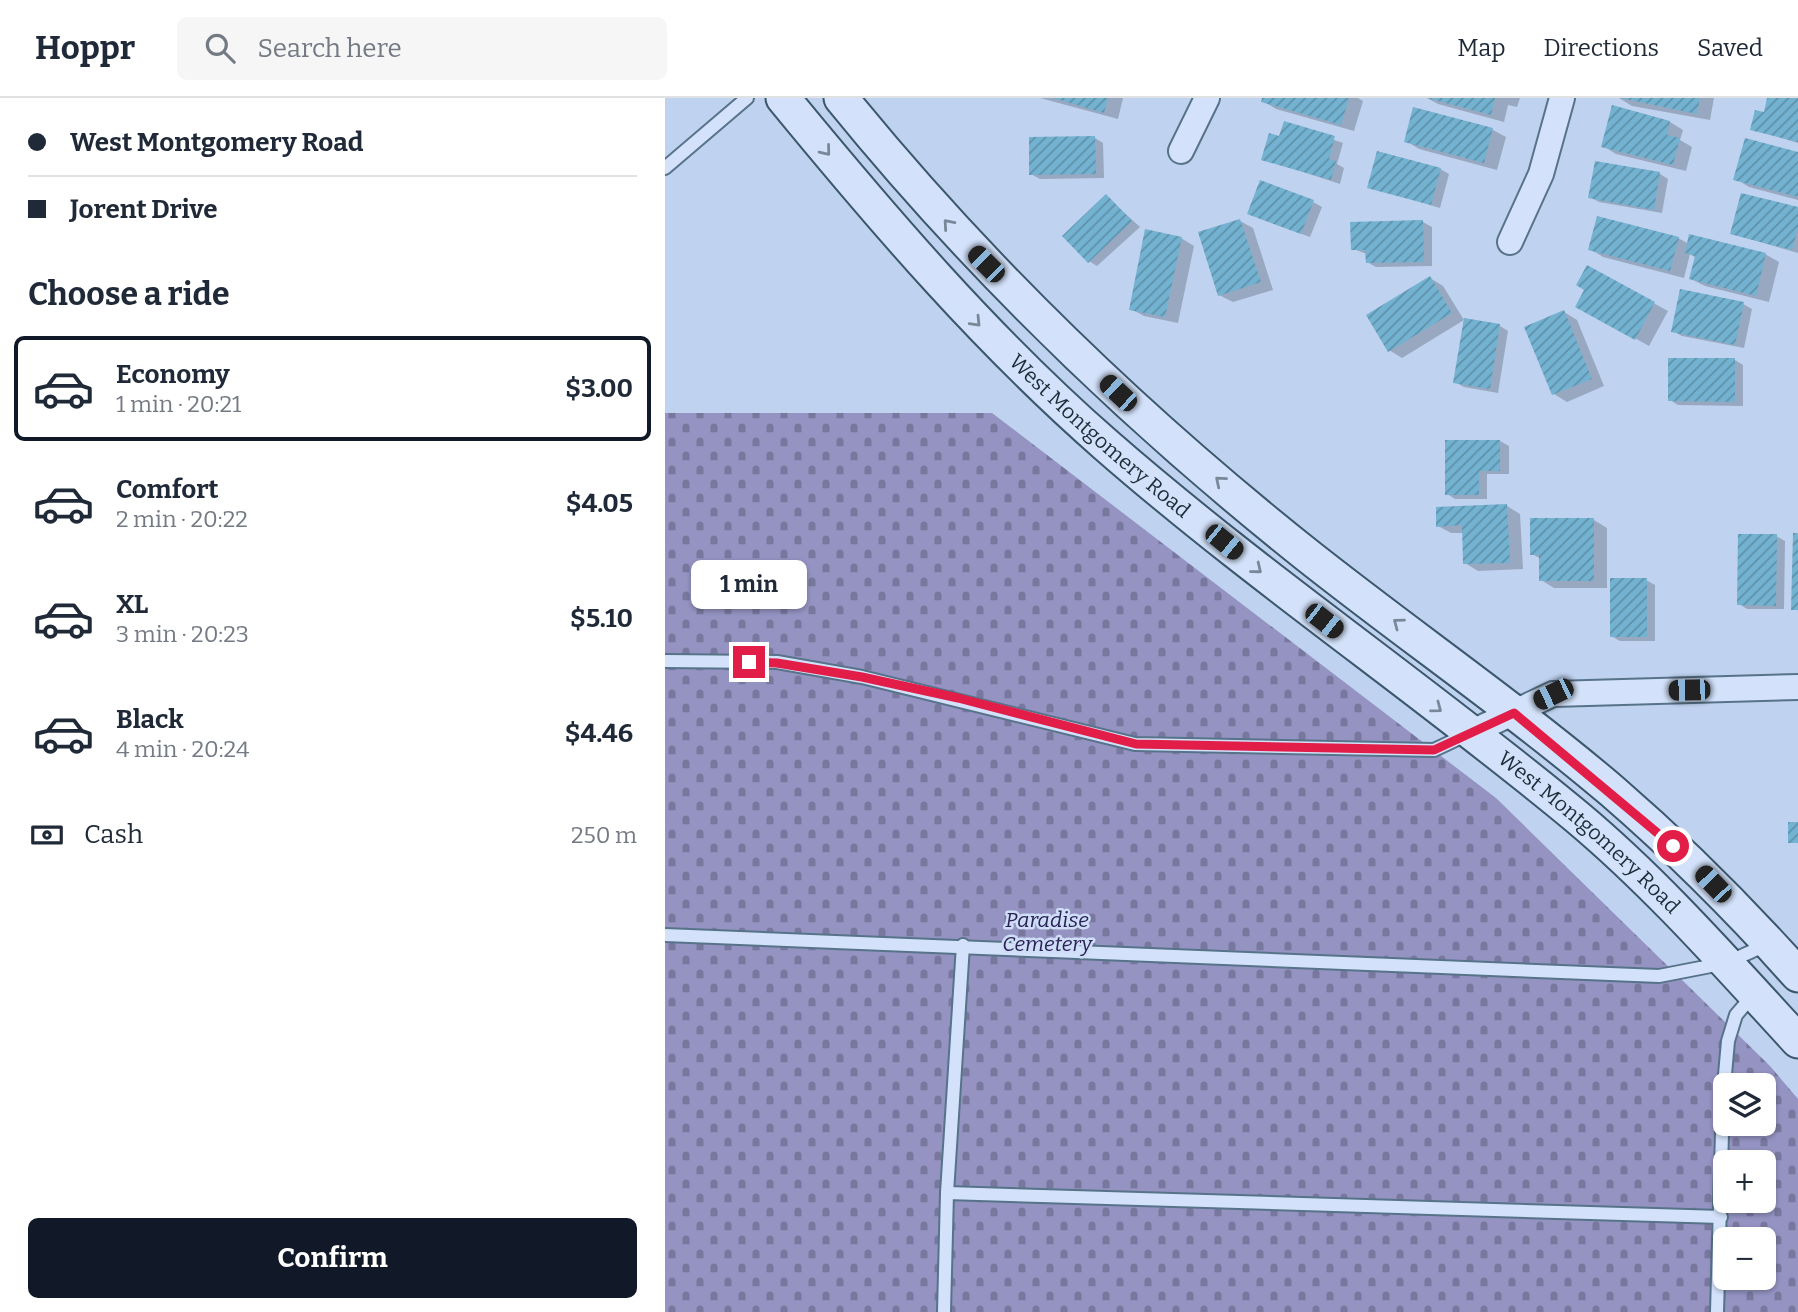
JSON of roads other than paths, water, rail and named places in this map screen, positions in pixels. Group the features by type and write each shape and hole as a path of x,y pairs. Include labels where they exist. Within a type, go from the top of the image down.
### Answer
{"main road":[{"name":"West Montgomery Road","path":"783,98 934,278 1032,379 1107,447 1282,589 1579,819 1662,896 1798,1041"},
{"name":"West Montgomery Road","path":"841,98 967,246 1128,402 1306,554 1611,791 1694,865 1798,975"}],"street":[{"path":"1181,151 1207,98"},
{"path":"1510,242 1541,174 1562,98"},
{"path":"1470,733 1553,694 1798,687"}],"lane":[{"path":"665,168 747,98"},
{"path":"665,661 777,663 862,677 958,698 1136,744 1434,750 1470,733"},
{"path":"665,935 963,945 1659,976 1726,963 1770,943"},
{"path":"944,1312 947,1193 963,945"},
{"path":"1717,1312 1723,1097 1728,1041 1736,1014 1755,994"},
{"path":"947,1193 1721,1217"}],"park label":[{"name":"Paradise Cemetery","path":"1047,932"}]}
